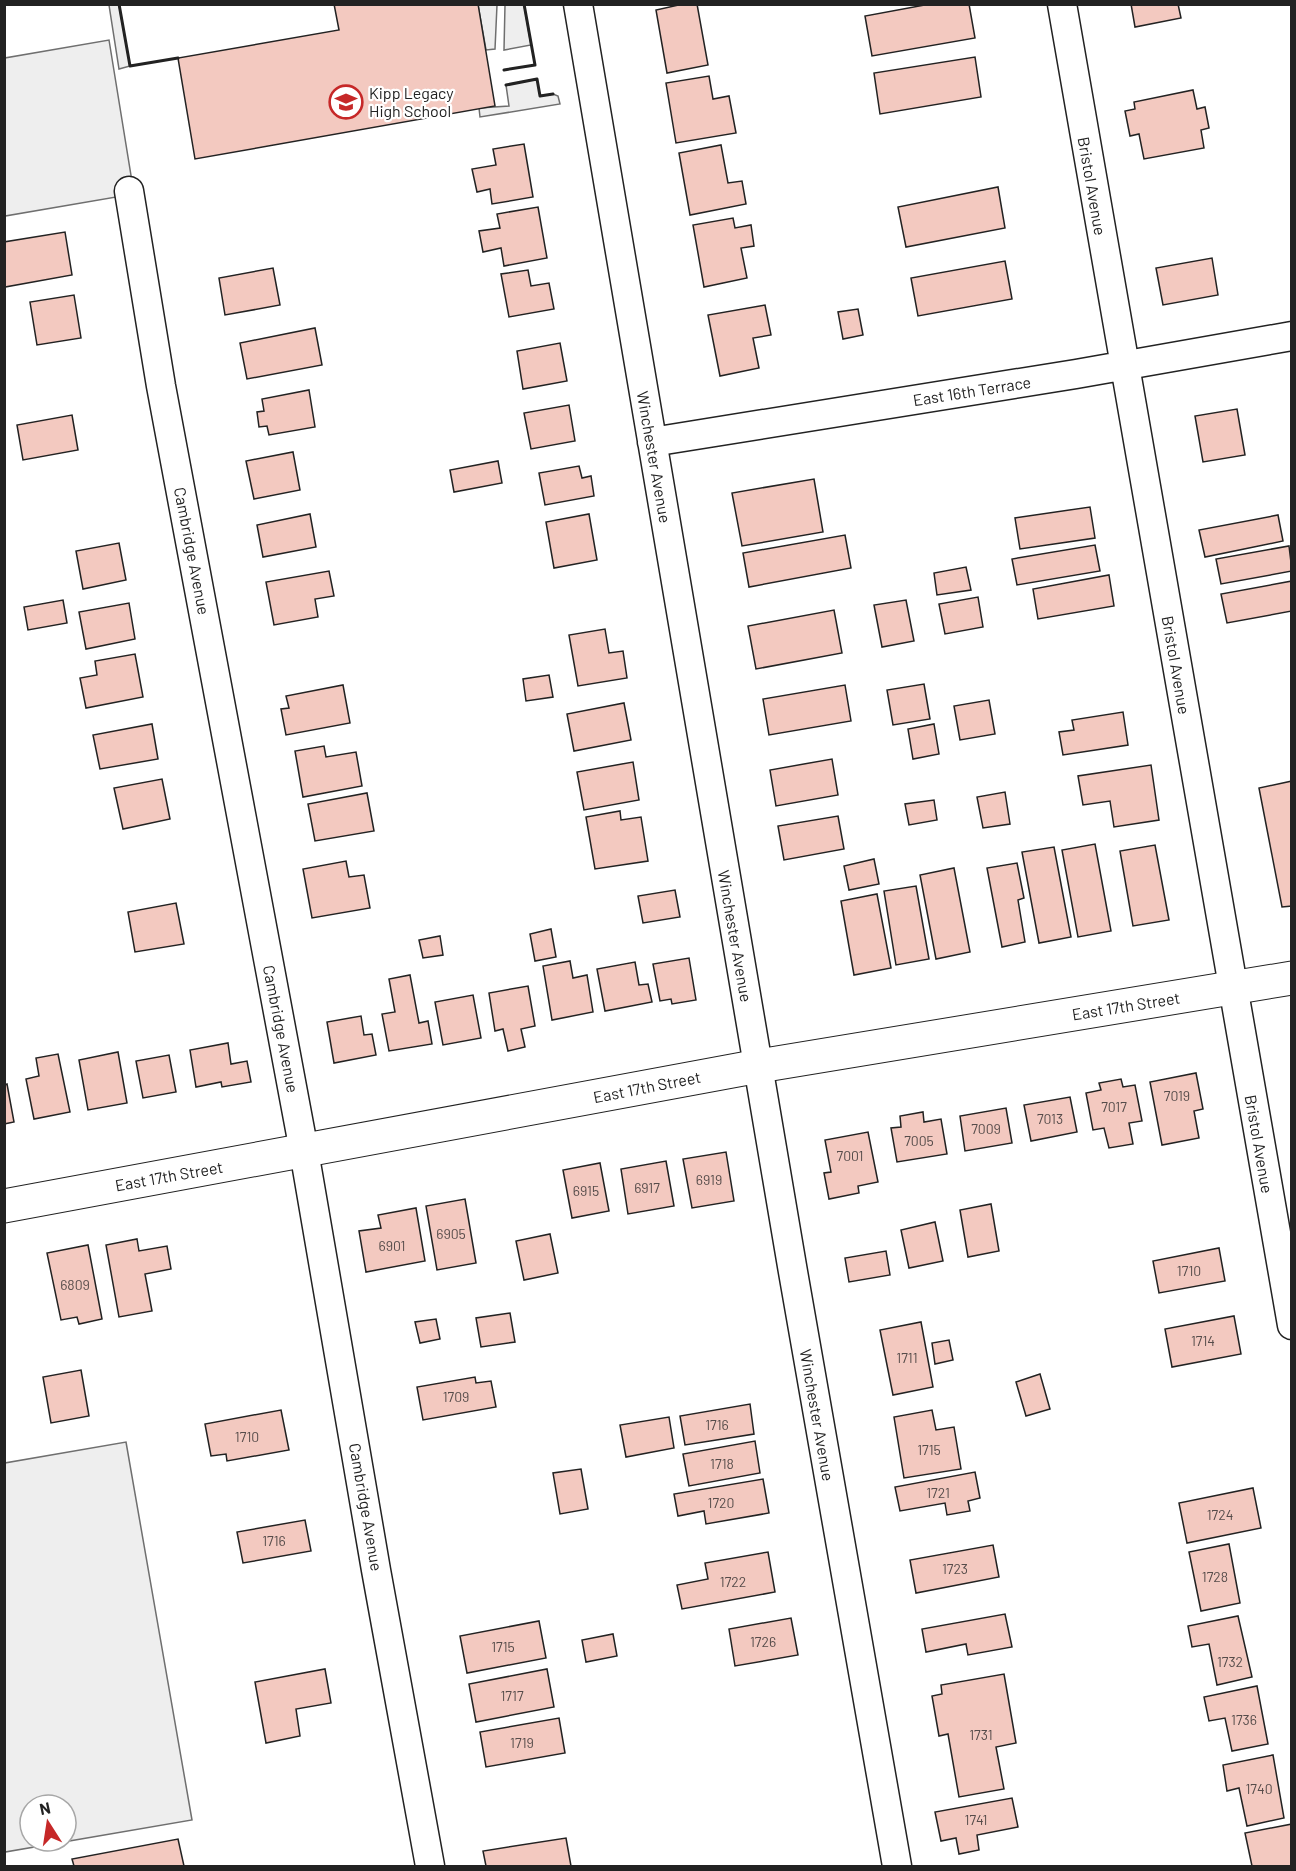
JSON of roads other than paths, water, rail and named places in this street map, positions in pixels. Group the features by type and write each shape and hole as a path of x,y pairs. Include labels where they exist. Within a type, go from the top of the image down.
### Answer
{"street":[{"name":"Winchester Avenue","path":"578,4 798,1307 897,1866"},
{"name":"Bristol Avenue","path":"1062,4 1123,366 1292,1325"},
{"name":"Cambridge Avenue","path":"129,191 161,386 304,1151 376,1570 430,1866"},
{"name":"East 16th Terrace","path":"652,442 1123,366 1292,336"},
{"name":"East 17th Street","path":"4,1206 759,1066 1292,978"}],"place":[{"name":"Kipp Legacy High School","path":"346,102"}]}
